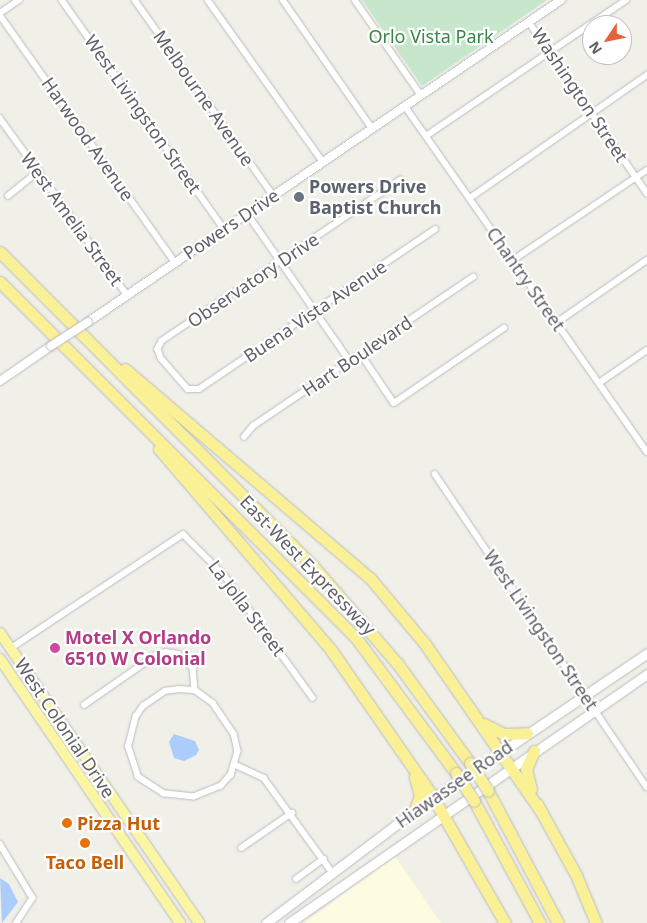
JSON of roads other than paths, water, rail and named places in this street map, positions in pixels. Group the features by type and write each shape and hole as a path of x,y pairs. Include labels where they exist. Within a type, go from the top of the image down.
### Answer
{"highway":[{"name":"East-West Expressway","path":"0,252 105,356 363,621 470,763 488,791 558,923"},
{"name":"East-West Expressway","path":"0,282 128,411 229,507 356,638 456,773 474,801 540,923"},
{"path":"105,356 120,365 370,578 480,721 512,766 540,810 576,875 596,923"},
{"path":"128,411 298,608 433,798 506,923"},
{"name":"West Colonial Drive","path":"0,633 199,923"},
{"path":"0,645 10,648"},
{"path":"0,658 12,662 40,692"},
{"name":"West Colonial Drive","path":"0,658 180,923"},
{"path":"480,721 497,732 527,733"},
{"path":"534,751 527,776 540,810"},
{"path":"72,764 99,791 112,796"},
{"path":"411,766 420,796 414,811"},
{"path":"103,811 115,814 144,842"}],"main road":[{"name":"Hiawassee Road","path":"266,923 414,811 647,653"},
{"name":"Hiawassee Road","path":"289,923 442,814 647,674"}],"street":[{"path":"0,14 19,0"},
{"name":"West Livingston Street","path":"62,0 224,228"},
{"name":"Melbourne Avenue","path":"135,0 274,195"},
{"path":"208,0 323,162"},
{"path":"283,0 372,128"},
{"path":"355,0 421,95"},
{"name":"Powers Drive","path":"0,381 562,0"},
{"path":"426,136 626,0"},
{"name":"Harwood Avenue","path":"0,14 175,262"},
{"name":"Washington Street","path":"529,22 647,193"},
{"path":"470,198 647,75"},
{"name":"Chantry Street","path":"405,106 647,452"},
{"name":"West Amelia Street","path":"0,118 127,295"},
{"path":"513,260 647,170"},
{"path":"8,196 39,171"},
{"name":"Observatory Drive","path":"195,391 185,387 161,358 158,349 162,341 400,180"},
{"path":"247,213 350,361"},
{"name":"Buena Vista Avenue","path":"195,391 435,230"},
{"path":"556,323 647,260"},
{"name":"Hart Boulevard","path":"244,436 253,426 473,277"},
{"path":"361,354 394,403 504,328"},
{"path":"598,383 647,350"},
{"name":"West Livingston Street","path":"435,474 647,787"},
{"name":"La Jolla Street","path":"10,648 172,539 183,534 189,537 225,576 313,698"},
{"path":"84,705 156,655 166,652 178,654 193,668 195,690 225,718 236,743 236,765 221,786 194,797 164,794 138,777 128,747 136,716 143,706 165,691 195,690"},
{"path":"236,765 264,778 292,813 332,872"},
{"path":"241,848 292,813"},
{"path":"0,844 33,898 17,923"},
{"path":"296,879 324,859"}],"water":[{"path":"174,734 195,741 199,750 196,755 184,761 174,758 169,742"},
{"path":"0,878 9,884 18,902 2,923"}],"place":[{"name":"Powers Drive Baptist Church","path":"299,197"},
{"name":"Motel X Orlando 6510 W Colonial","path":"55,648"},
{"name":"Pizza Hut","path":"67,823"},
{"name":"Taco Bell","path":"85,843"}],"park label":[{"name":"Orlo Vista Park","path":"431,36"}]}
